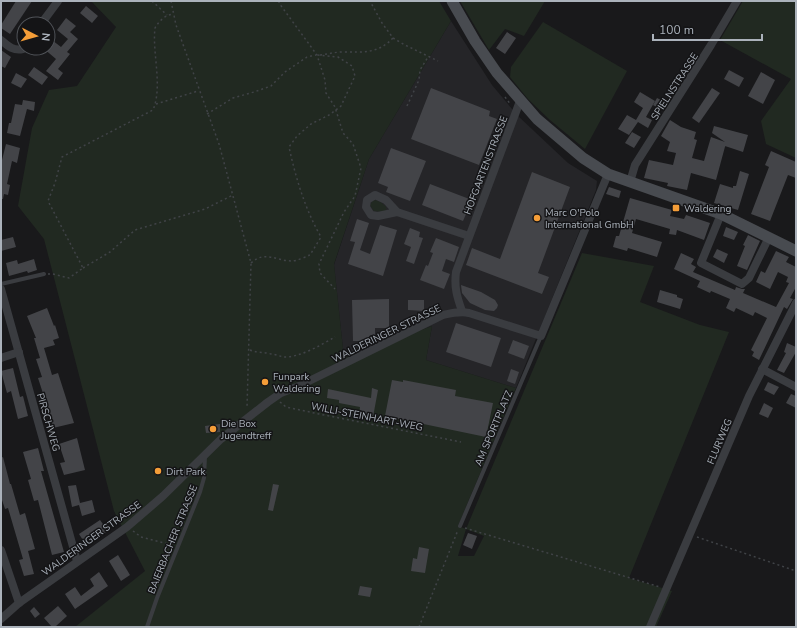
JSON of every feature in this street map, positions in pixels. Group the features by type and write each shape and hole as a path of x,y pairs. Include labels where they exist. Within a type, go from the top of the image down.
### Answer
{"main road":[{"path":"452,1 475,41 497,73 520,102 537,119 583,158 608,174 721,214 796,251"}],"street":[{"path":"47,16 58,1"},
{"name":"SPIELNSTRASSE","path":"630,182 635,165 737,1"},
{"path":"1,40 16,50"},
{"name":"HOFGARTENSTRASSE","path":"462,311 454,284 456,272 520,102"},
{"path":"462,311 541,336 608,174"},
{"path":"397,212 469,236"},
{"path":"721,214 701,264 734,281 742,284 748,278 769,237"},
{"name":"PIRSCHWEG","path":"1,289 76,561"},
{"name":"FLURWEG","path":"650,627 689,534 762,369 796,302"},
{"name":"WALDERINGER STRASSE","path":"1,619 19,603 76,561 127,527 163,496 221,439 273,398 443,316 462,311"},
{"path":"1,358 19,352"},
{"path":"762,369 796,387"},
{"path":"1,550 19,603"}],"lane":[{"path":"1,284 44,274"},
{"name":"AM SPORTPLATZ","path":"460,526 541,336"},
{"name":"BAIERBACHER STRASSE","path":"148,627 157,598 200,492 204,478 205,456"}],"path":[{"path":"152,1 167,15"},
{"path":"171,1 176,25 219,144 251,263 246,420"},
{"path":"279,1 317,55 325,80 326,93 336,109 343,133 353,144 361,168 355,196 344,212 319,264 320,273 335,289"},
{"path":"370,1 382,24 393,38 438,61"},
{"path":"83,268 48,201 62,158 153,110 156,104 157,63 155,28 157,24 167,15 174,14"},
{"path":"207,114 233,98 271,86 285,72 307,57 340,52 374,51 388,44 393,38"},
{"path":"251,263 262,256 292,261 310,256 321,237 308,211 295,176 289,147 297,136 311,124 329,115 341,106 355,76 352,66 338,57 317,55"},
{"path":"407,106 419,80 420,70 428,57"},
{"path":"156,104 199,91"},
{"path":"44,274 53,274 69,278 110,252 136,230 205,209 233,195"},
{"path":"249,350 284,357 314,349 335,337"},
{"name":"WILLI-STEINHART-WEG","path":"273,398 286,407 461,442"},
{"path":"419,627 460,526 666,589"},
{"path":"127,527 141,537 178,546"},
{"path":"689,534 796,571"}],"shaded area":[{"path":"91,1 439,1 451,21 369,159 334,264 344,358 432,326 426,360 516,388 458,526 466,529 582,253 654,266 640,302 700,325 729,332 629,578 672,591 656,627 75,627 145,571 114,511 44,239 18,206 32,128 49,90 77,86 116,27","holes":["466,529 484,536 474,556 458,556"]},
{"path":"460,1 545,1 524,36 505,29 489,50"},
{"path":"743,1 796,1 796,158 766,144 761,121 791,79 720,40"},
{"path":"451,21 492,85 517,115 568,163 597,181 596,190 516,388 426,360 432,326 344,358 334,265 369,159"},
{"path":"543,22 627,71 585,149 550,120 528,99 510,77 511,67"},
{"path":"373,200 379,201 383,204 386,207 386,211 374,211 370,205"}],"building":[{"path":"16,1 32,1 22,16 16,16 16,25 10,34 1,28 1,25"},
{"path":"86,6 98,16 92,23 80,13"},
{"path":"66,18 76,26 70,32 78,39 67,52 70,54 58,69 63,73 58,80 46,71 56,59 52,56 56,56 56,43 61,47 68,39 57,30"},
{"path":"507,32 516,38 505,54 496,48"},
{"path":"1,50 11,57 5,68 1,66"},
{"path":"34,67 48,77 42,85 28,75"},
{"path":"729,70 744,78 739,87 724,79"},
{"path":"761,72 775,80 763,104 748,96"},
{"path":"16,73 27,79 21,88 11,83"},
{"path":"431,88 490,111 489,116 497,119 479,165 411,139"},
{"path":"712,88 720,93 699,123 692,118"},
{"path":"640,92 655,101 646,117 652,120 648,128 638,122 629,135 618,129 627,115 636,120 643,108 634,102"},
{"path":"657,98 665,102 660,109 653,105"},
{"path":"23,100 35,102 34,111 27,109 20,136 7,133 15,104 22,105"},
{"path":"670,120 681,127 696,132 694,139 697,140 692,158 704,161 711,137 725,142 712,133 714,126 748,135 743,152 725,146 716,180 691,173 687,190 667,186 668,183 644,178 649,160 673,165 676,153 667,151 670,142 661,136"},
{"path":"632,132 641,137 634,148 625,143"},
{"path":"6,144 20,148 17,163 12,161 7,184 10,185 8,195 4,194 3,199 1,199 1,164"},
{"path":"391,148 426,161 410,201 386,192 388,187 378,183"},
{"path":"771,151 796,162 796,178 788,175 770,221 751,214 769,167 765,165"},
{"path":"740,171 749,174 738,210 714,203 720,184 733,188 733,186 736,186"},
{"name":"Marc O'Polo International GmbH","path":"532,172 570,187 538,273 549,277 542,294 466,265 472,248 500,259"},
{"path":"430,184 472,200 463,221 422,205"},
{"path":"609,187 621,191 619,198 606,194"},
{"path":"630,198 672,210 670,216 684,219 686,215 710,223 704,240 677,230 676,235 669,234 670,229 636,219 632,233 662,242 657,257 628,248 627,251 613,247 616,236 619,236"},
{"path":"357,219 369,223 360,250 370,254 380,225 397,230 383,276 348,264 355,242 350,241"},
{"path":"726,227 738,232 734,240 723,236"},
{"path":"410,228 420,232 419,237 423,238 414,264 406,261 411,247 404,244"},
{"path":"748,235 760,241 747,270 737,266 745,246 743,245"},
{"path":"13,237 16,247 1,251 1,240"},
{"path":"436,238 459,247 454,262 446,259 442,271 450,274 444,289 420,280 433,253 430,252"},
{"path":"717,249 728,254 724,263 713,257"},
{"path":"776,251 789,257 786,262 796,267 796,287 790,298 793,299 787,309 784,307 759,360 752,356 754,352 751,350 767,318 755,312 753,316 736,308 734,312 726,308 730,299 697,287 700,281 674,269 681,253 694,259 691,264 696,267 693,272 735,290 736,287 745,289 743,293 776,307 789,283 786,282 788,277 778,272 770,289 756,282 761,271 765,273"},
{"path":"34,259 37,270 9,276 6,263 17,260 18,264"},
{"path":"461,285 481,292 495,300 498,305 497,308 494,311 485,310 470,303 462,293"},
{"path":"660,290 677,295 677,297 683,299 680,309 657,302"},
{"path":"389,299 389,328 375,328 375,341 353,341 352,300"},
{"path":"408,300 424,300 424,311 408,310"},
{"path":"47,308 59,338 53,340 55,345 44,348 52,375 58,373 74,423 53,428 38,378 42,377 36,359 40,358 34,338 36,338 27,316"},
{"path":"456,323 501,338 491,367 446,352"},
{"path":"513,340 529,346 524,359 508,353"},
{"path":"787,343 796,347 796,352 784,373 777,370 786,353 784,352"},
{"path":"13,368 20,397 23,396 28,416 18,419 11,391 7,393 1,371"},
{"path":"511,369 519,372 515,384 507,381"},
{"path":"392,380 403,382 403,380 456,390 455,396 493,403 486,437 385,416"},
{"path":"768,382 779,387 774,395 764,390"},
{"path":"372,388 378,390 373,417 359,415 360,407 339,403 339,400 327,398 328,389 371,398"},
{"path":"791,394 796,396 796,408 786,403"},
{"path":"764,403 773,408 768,418 759,414"},
{"name":"Die Box Jugendtreff","path":"220,424 220,432 206,433 205,426"},
{"path":"77,438 85,470 64,475 60,463 65,462 59,444"},
{"path":"38,448 44,471 41,471 64,552 52,555 38,500 34,501 28,480 31,479 23,452"},
{"path":"3,457 20,515 25,513 35,549 28,551 34,574 24,576 19,560 23,559 8,508 5,509 1,497 1,458"},
{"path":"273,484 279,485 273,511 268,510"},
{"path":"76,485 80,503 92,500 95,512 82,516 79,505 72,507 68,486"},
{"path":"100,520 108,531 86,545 79,534"},
{"path":"468,533 477,536 472,549 463,545"},
{"path":"419,547 429,549 425,573 411,571 413,558 417,559"},
{"path":"118,555 130,575 121,581 109,561"},
{"path":"99,572 108,586 75,609 65,594 75,587 81,596 94,586 90,579"},
{"path":"360,586 372,588 370,597 358,595"},
{"path":"58,606 67,616 55,627 52,627 44,618"},
{"path":"34,607 40,614 35,618 30,611"}],"place":[{"name":"Waldering","path":"676,208"},
{"name":"Marc O'Polo International GmbH","path":"537,218"},
{"name":"Funpark Waldering","path":"265,382"},
{"name":"Die Box Jugendtreff","path":"213,429"},
{"name":"Dirt Park","path":"158,471"}]}
